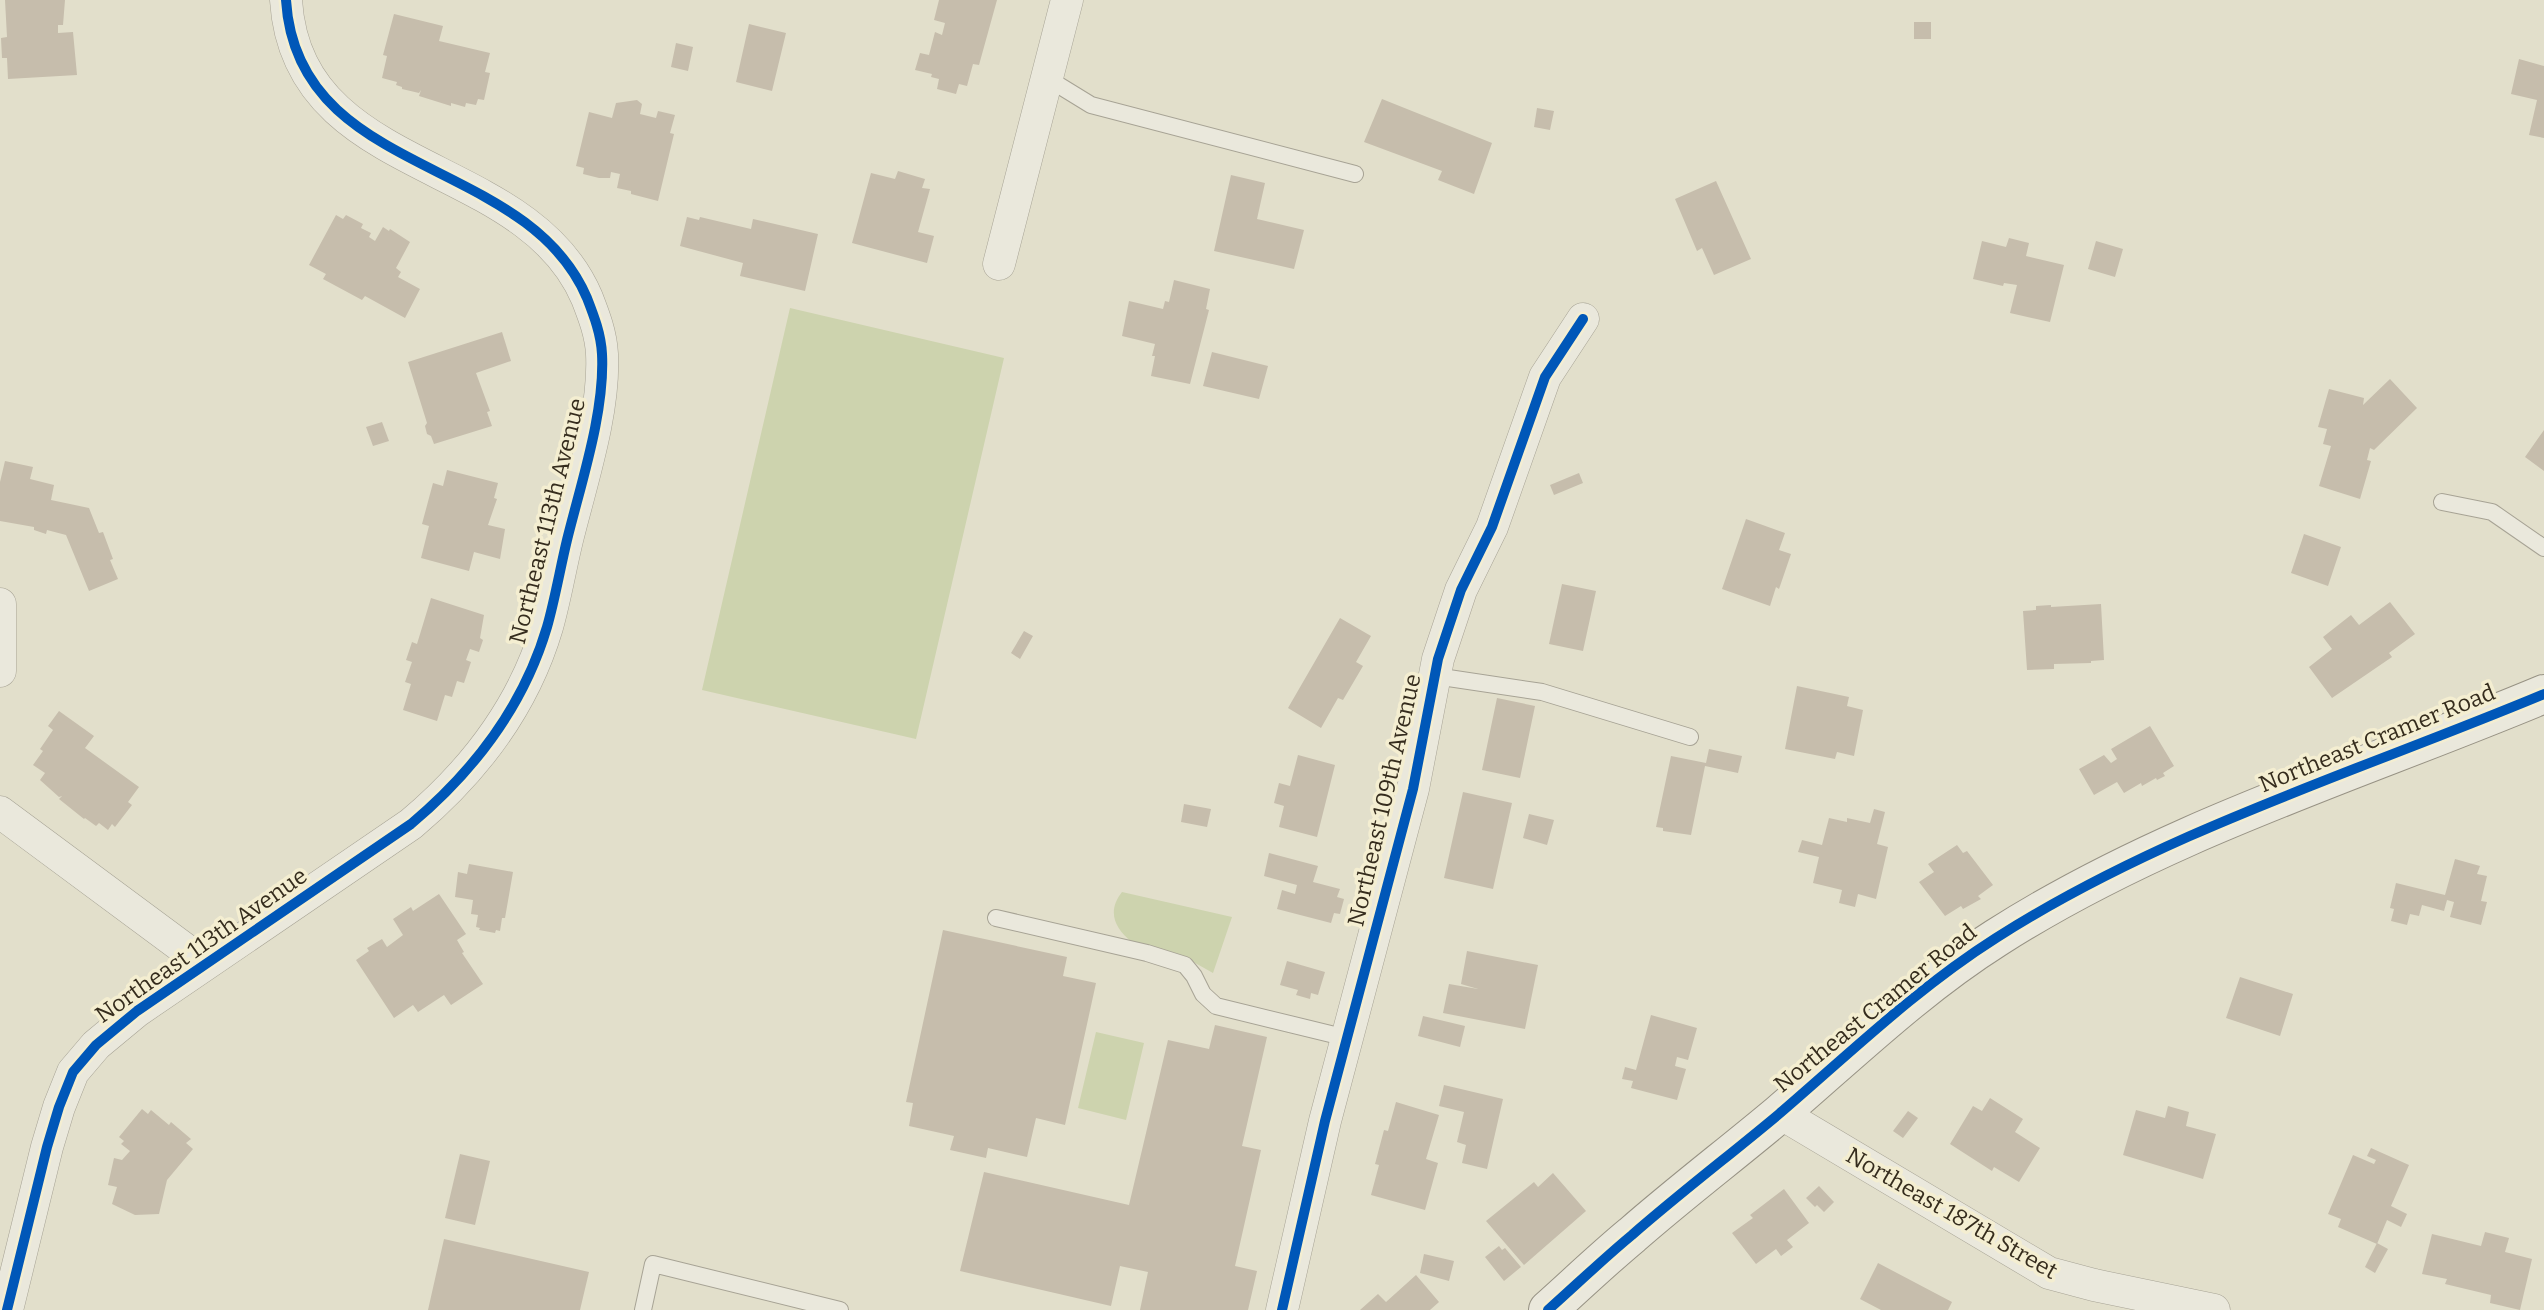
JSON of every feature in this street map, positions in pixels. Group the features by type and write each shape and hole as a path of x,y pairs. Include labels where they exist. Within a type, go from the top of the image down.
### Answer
{"street":[{"name":"Northeast 113th Avenue","path":"7,1310 58,1107 73,1072 110,1032 411,824 447,793 499,730 529,676 547,626 600,395 602,354 599,334 575,273 546,240 507,208 380,143 346,118 309,77 290,33 286,0"},
{"path":"999,264 1067,0"},
{"name":"Northeast 109th Avenue","path":"1282,1310 1325,1121 1413,789 1438,659 1461,590 1492,527 1545,377 1583,319"},
{"path":"0,604 0,671"},
{"name":"Northeast Cramer Road","path":"1548,1310 1632,1234 1780,1113 1850,1051 1995,938 2073,893 2219,823 2537,702"},
{"path":"0,812 205,964"},
{"name":"Northeast 187th Street","path":"1780,1113 2049,1273 2214,1310"}],"lane":[{"path":"1047,78 1091,105 1355,174"},
{"path":"2441,502 2492,512 2544,548"},
{"path":"1435,676 1542,692 1690,737"},
{"path":"996,918 1147,953 1185,965 1203,994 1216,1006 1347,1038"},
{"path":"643,1310 653,1264 839,1310"}],"green space":[{"path":"790,308 1004,358 916,739 702,690"},
{"path":"1122,892 1232,917 1213,973 1188,959 1132,942 1126,937 1117,925 1114,912"},
{"path":"1096,1032 1144,1043 1126,1120 1078,1108"}],"building":[{"path":"5,0 65,0 63,25 58,25 58,33 73,32 77,75 8,79 7,58 2,58 1,38 7,37"},
{"path":"939,0 997,0 979,65 973,64 967,86 959,84 956,94 937,89 939,79 931,77 932,74 915,70 920,53 929,55 935,32 942,35 945,23 934,20"},
{"path":"394,14 443,26 439,41 490,53 485,72 490,73 484,100 478,99 476,105 466,103 465,107 451,103 451,106 419,96 421,90 419,93 402,89 396,85 397,82 382,78 387,56 383,55"},
{"path":"1914,22 1931,22 1931,39 1914,39"},
{"path":"749,24 786,33 772,91 736,82"},
{"path":"676,43 693,47 688,71 671,67"},
{"path":"2519,59 2544,66 2544,138 2529,135 2537,100 2511,94"},
{"path":"1382,99 1492,143 1474,194 1438,180 1442,171 1364,142"},
{"path":"637,100 642,104 640,114 656,118 658,111 675,115 670,133 674,134 658,201 617,188 620,174 611,172 610,178 599,178 583,174 584,168 576,166 589,112 612,118 616,103"},
{"path":"1537,108 1554,111 1550,130 1534,127"},
{"path":"898,171 925,179 922,188 930,189 918,232 934,236 927,263 852,243 871,173 895,179"},
{"path":"1231,175 1265,183 1257,219 1304,230 1294,269 1214,251"},
{"path":"1716,181 1751,259 1714,275 1702,248 1697,251 1675,199"},
{"path":"336,215 343,219 346,215 363,224 361,228 371,233 369,237 375,241 383,227 410,242 396,268 401,272 398,277 420,289 405,318 365,296 362,300 323,279 326,274 309,265"},
{"path":"687,217 699,220 700,217 751,229 753,219 818,234 805,291 740,276 743,263 680,246"},
{"path":"2009,238 2029,243 2026,256 2064,265 2050,322 2010,313 2017,285 2004,283 2003,286 1973,279 1982,241 2006,247"},
{"path":"2096,241 2123,249 2115,277 2088,269"},
{"path":"1174,280 1210,289 1206,309 1209,310 1190,384 1151,376 1155,344 1122,336 1129,301 1163,309 1165,301 1169,302"},
{"path":"502,332 511,361 476,373 490,411 487,412 492,426 434,444 431,436 427,434 427,423 408,362"},
{"path":"1212,352 1268,366 1259,399 1203,386"},
{"path":"2390,379 2417,408 2374,450 2370,448 2367,460 2371,461 2360,499 2319,486 2331,446 2323,444 2327,429 2318,427 2329,389 2364,398 2363,405"},
{"path":"382,422 389,441 373,446 366,427"},
{"path":"2544,430 2544,471 2525,457"},
{"path":"5,461 33,467 30,479 54,485 51,500 89,508 99,533 103,532 118,579 89,591 66,535 47,530 46,534 34,530 34,527 0,521 0,482"},
{"path":"447,470 498,483 494,498 497,499 488,525 505,529 500,559 474,552 469,571 421,558 429,526 422,524 433,483 443,486"},
{"path":"1579,473 1583,483 1554,495 1550,485"},
{"path":"1746,519 1785,533 1779,550 1791,554 1770,606 1722,589"},
{"path":"2304,534 2341,547 2328,586 2291,573"},
{"path":"1562,584 1596,591 1583,651 1549,644"},
{"path":"431,598 484,615 480,638 483,640 479,652 470,649 466,660 471,662 464,683 457,681 452,697 445,695 437,721 403,710 411,684 405,682 412,662 406,660 412,642 417,644"},
{"path":"2390,602 2415,634 2389,653 2392,657 2332,698 2309,667 2332,649 2323,637 2351,615 2359,625"},
{"path":"2101,604 2104,660 2054,664 2054,669 2027,670 2023,611 2036,610 2036,606"},
{"path":"1340,618 1371,636 1356,662 1363,666 1343,700 1338,698 1321,728 1288,708"},
{"path":"1024,631 1033,636 1020,659 1011,653"},
{"path":"1797,686 1849,697 1847,706 1863,710 1854,756 1837,752 1835,759 1785,749"},
{"path":"1497,698 1535,706 1520,778 1482,770"},
{"path":"59,711 94,736 85,748 139,787 128,802 132,805 115,827 112,824 108,830 99,823 96,826 84,819 59,799 62,796 59,797 40,780 45,773 33,765 53,730 48,726"},
{"path":"2150,726 2174,766 2163,773 2165,776 2142,786 2141,783 2124,793 2117,782 2094,795 2079,769 2104,755 2111,763 2117,759 2111,749"},
{"path":"1709,749 1742,756 1738,773 1705,766 1691,835 1663,831 1663,828 1656,827 1671,756 1706,763"},
{"path":"1298,755 1335,765 1317,837 1279,827 1284,806 1274,803 1279,783 1290,786"},
{"path":"1463,792 1512,803 1493,889 1444,878"},
{"path":"1184,804 1211,809 1207,827 1181,822"},
{"path":"1874,809 1885,812 1877,844 1888,847 1876,899 1858,894 1855,907 1839,903 1842,890 1813,883 1819,857 1798,852 1802,840 1822,845 1829,818 1847,822 1847,818 1870,823"},
{"path":"1529,814 1554,820 1547,845 1523,838"},
{"path":"1957,845 1963,853 1967,851 1993,885 1978,896 1981,899 1963,909 1961,906 1945,916 1919,882 1934,872 1928,864"},
{"path":"1269,853 1318,866 1313,882 1340,889 1337,897 1344,899 1340,914 1334,913 1331,923 1277,909 1282,890 1295,894 1297,885 1264,876"},
{"path":"2455,859 2480,866 2477,874 2487,876 2481,901 2487,902 2481,925 2450,917 2454,902 2447,900 2444,911 2422,905 2419,916 2410,914 2407,925 2391,921 2394,909 2390,908 2396,883 2445,895"},
{"path":"469,864 513,872 500,931 496,930 495,933 479,930 480,928 476,927 478,915 471,914 473,900 455,897 458,872 467,874"},
{"path":"439,894 466,934 457,940 464,952 462,953 483,984 451,1005 444,995 418,1012 413,1005 394,1018 356,960 369,951 367,948 382,939 387,947 403,935 393,919 411,907 413,911"},
{"path":"943,930 1067,957 1063,976 1096,983 1065,1125 1036,1118 1027,1157 988,1148 986,1158 950,1150 954,1136 909,1126 913,1103 906,1102"},
{"path":"1467,951 1538,965 1525,1029 1443,1013 1449,984 1478,989 1461,984"},
{"path":"1287,961 1325,972 1318,995 1311,993 1310,999 1296,995 1298,990 1280,985"},
{"path":"2240,977 2293,994 2280,1036 2226,1018"},
{"path":"1651,1015 1697,1028 1688,1060 1677,1057 1675,1066 1686,1069 1677,1100 1631,1088 1633,1081 1622,1079 1625,1067 1636,1070"},
{"path":"1423,1016 1465,1026 1460,1047 1418,1036"},
{"path":"1215,1025 1267,1037 1242,1146 1261,1150 1235,1266 1257,1271 1248,1310 1140,1310 1148,1272 1120,1266 1111,1306 960,1271 984,1172 1129,1205 1168,1040 1209,1049"},
{"path":"1444,1085 1503,1099 1487,1169 1462,1163 1466,1145 1457,1142 1464,1112 1439,1106"},
{"path":"1990,1098 2023,1119 2015,1132 2040,1148 2019,1182 1994,1167 1992,1171 1950,1144 1973,1106 1982,1111"},
{"path":"1396,1102 1439,1115 1426,1159 1438,1163 1425,1210 1371,1195 1379,1165 1375,1164 1384,1130 1388,1131"},
{"path":"2168,1106 2189,1112 2186,1126 2216,1134 2203,1179 2123,1155 2136,1110 2165,1118"},
{"path":"142,1109 148,1114 151,1110 169,1125 171,1122 191,1139 186,1143 193,1149 167,1180 159,1214 135,1215 112,1204 117,1187 108,1185 114,1158 122,1160 130,1151 121,1144 124,1141 119,1137"},
{"path":"1908,1111 1918,1118 1903,1138 1893,1131"},
{"path":"2371,1148 2409,1165 2391,1206 2407,1214 2401,1227 2387,1220 2377,1244 2338,1227 2341,1219 2328,1214 2353,1155 2374,1164 2376,1160 2367,1156"},
{"path":"460,1154 490,1161 475,1225 445,1218"},
{"path":"1553,1173 1586,1211 1524,1265 1486,1221 1534,1182 1538,1187"},
{"path":"1819,1186 1834,1202 1824,1212 1806,1198"},
{"path":"1784,1189 1809,1223 1787,1240 1793,1247 1781,1256 1776,1249 1756,1264 1732,1233 1753,1218 1750,1215"},
{"path":"2485,1232 2509,1238 2505,1252 2532,1259 2520,1310 2490,1303 2491,1295 2445,1284 2447,1279 2422,1274 2432,1234 2481,1246"},
{"path":"444,1239 589,1272 580,1310 428,1310"},
{"path":"2377,1243 2388,1249 2375,1273 2365,1267"},
{"path":"1499,1246 1502,1250 1505,1248 1521,1267 1504,1281 1485,1257"},
{"path":"1424,1254 1454,1261 1449,1281 1420,1273"},
{"path":"1878,1263 1952,1302 1948,1310 1881,1310 1860,1299"},
{"path":"1416,1275 1439,1302 1430,1310 1360,1310 1378,1294 1386,1302"}],"cycle path":[{"path":"7,1310 47,1147 73,1072 96,1045 137,1011 411,824 455,782 494,736 510,711 537,657 553,606 591,447 600,400 600,339 587,298 557,251 516,216 370,135 329,102 300,58 286,0"},
{"path":"1282,1310 1325,1121 1413,789 1438,659 1461,590 1492,527 1545,377 1583,319"},
{"path":"1548,1310 1621,1244 1779,1114 1911,1000 1996,938 2127,865 2195,834 2264,804 2544,694"}]}
